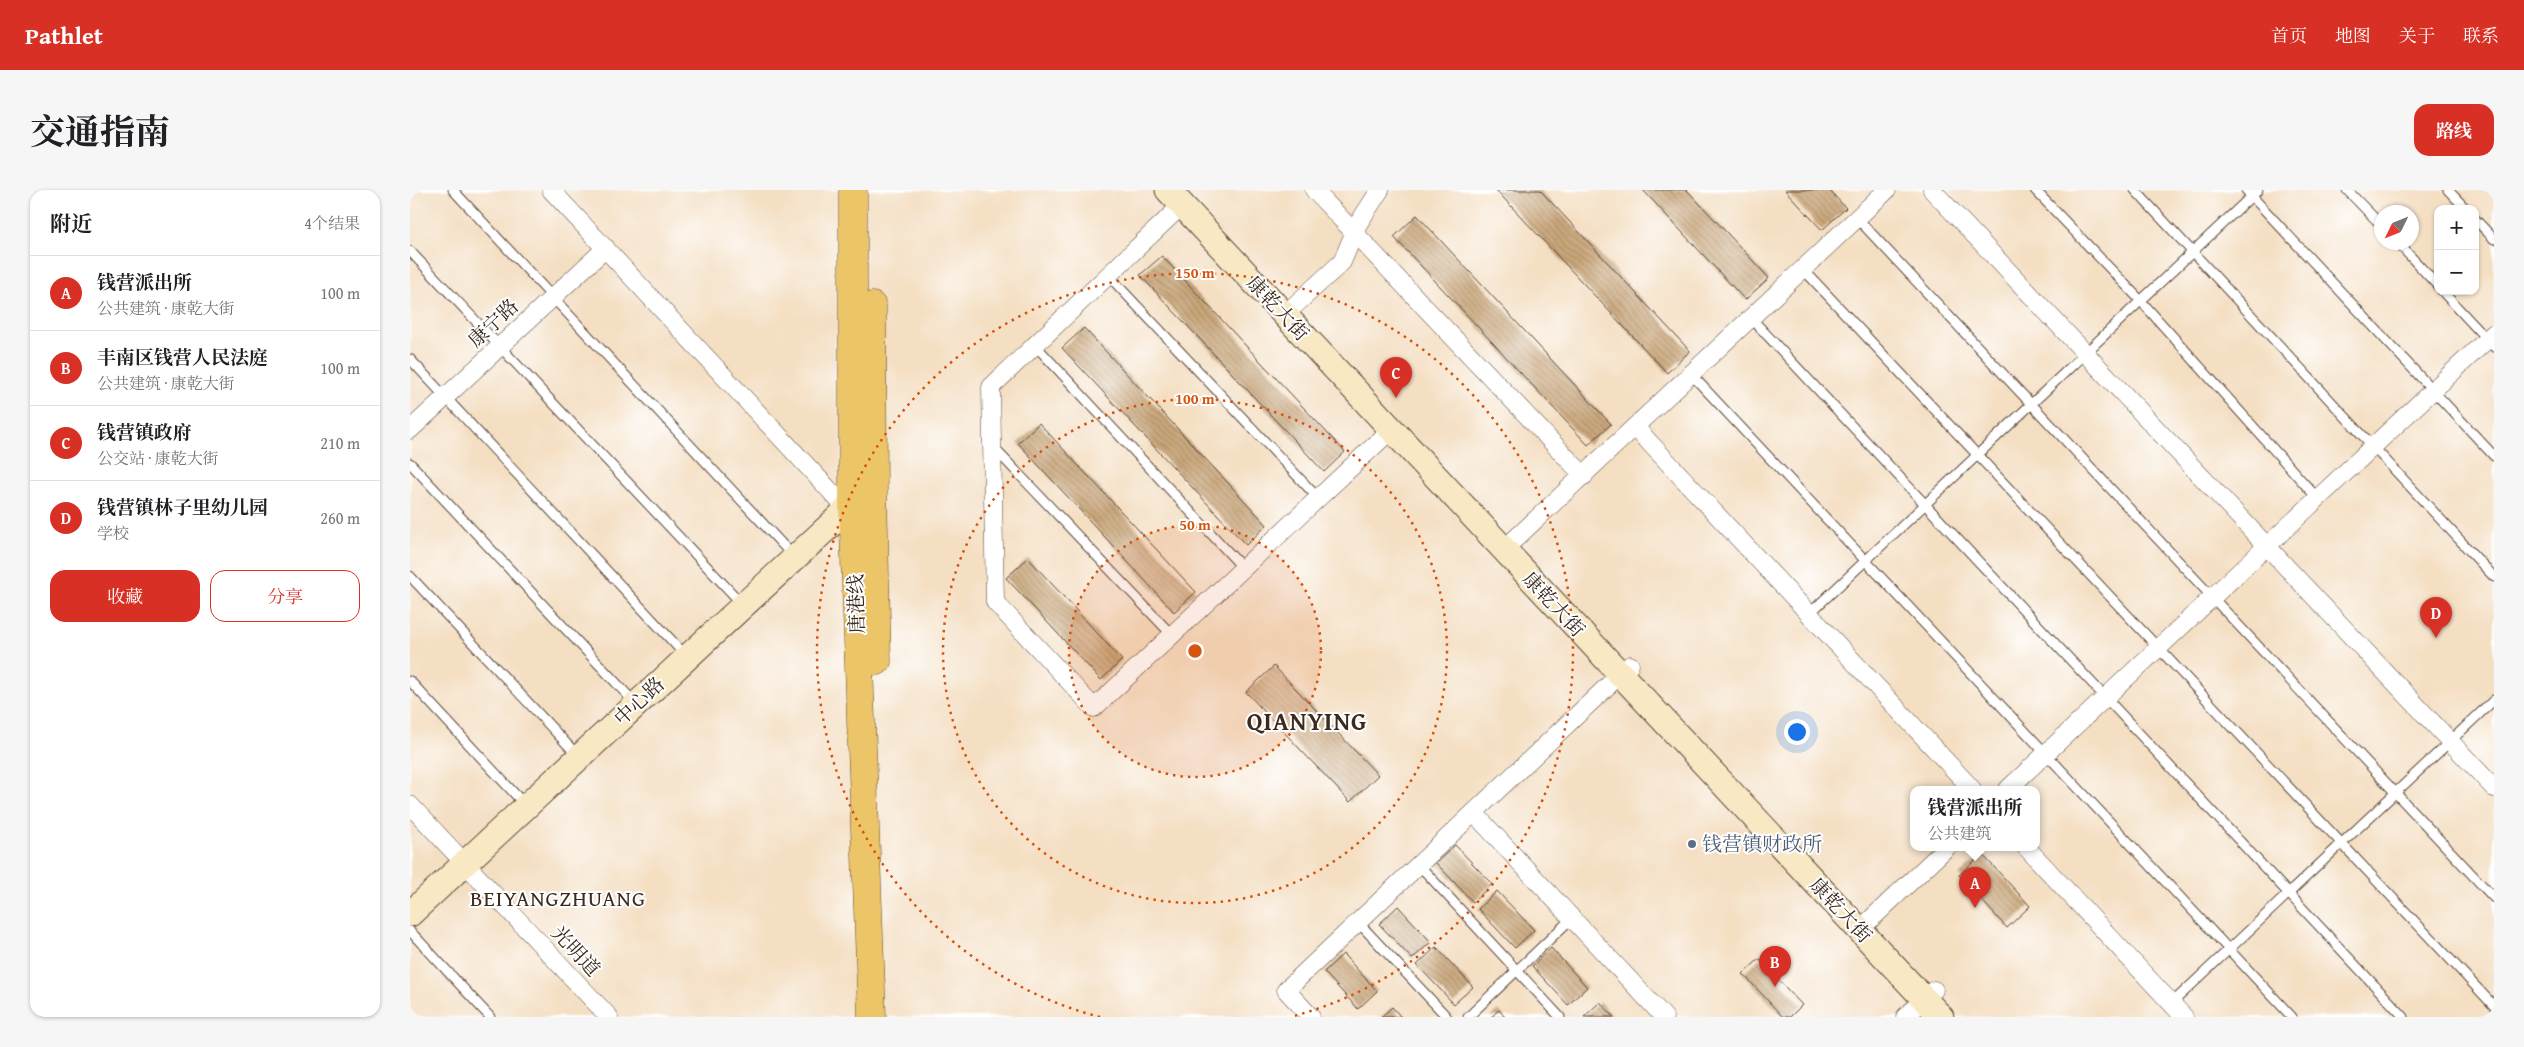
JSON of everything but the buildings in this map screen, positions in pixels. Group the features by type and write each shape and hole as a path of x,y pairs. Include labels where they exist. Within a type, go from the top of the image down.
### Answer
{"highway":[{"name":"唐港线","path":"853,190 858,503 872,1017"},
{"name":"唐港线","path":"871,190 858,503 887,1017"}],"street":[{"path":"551,190 858,503"},
{"path":"1314,190 1584,476"},
{"path":"1294,306 1342,262 1367,209 1380,190"},
{"path":"1514,540 1887,190"},
{"path":"1932,190 2494,788"},
{"path":"1179,195 1108,275 991,387 995,602 1094,708 1392,430"},
{"name":"康乾大街","path":"1179,195 1294,306 1514,540 1625,670 1929,995 1959,1017"},
{"name":"康乾大街","path":"1179,195 1392,430 1869,920 1929,995 1941,1017"},
{"name":"康宁路","path":"410,430 606,248"},
{"path":"2011,786 2373,448 2432,390 2492,340"},
{"path":"1635,427 1969,786"},
{"name":"中心路","path":"410,914 794,558 858,503"},
{"path":"1311,1017 1286,990 1625,670"},
{"name":"光明道","path":"410,804 608,1017"},
{"path":"1474,813 1664,1017"},
{"path":"1869,920 1943,851"},
{"path":"2030,851 2184,1017"},
{"path":"1905,1017 1929,995"}],"lane":[{"path":"453,190 794,558"},
{"path":"2035,190 2141,301 2318,499"},
{"path":"2136,190 2494,577"},
{"path":"2347,190 2374,218"},
{"path":"2448,190 2462,205"},
{"path":"1809,614 2141,301 2252,192 2494,456"},
{"path":"1857,218 2494,898"},
{"path":"2479,223 2494,239"},
{"path":"2404,250 2434,282"},
{"path":"410,251 743,605"},
{"path":"1803,269 2494,1006"},
{"path":"1108,275 1318,498"},
{"path":"2446,295 2492,340"},
{"path":"1751,318 2404,1017"},
{"path":"1035,345 1243,568"},
{"path":"410,359 687,657"},
{"path":"1691,374 2292,1017"},
{"path":"992,446 1172,636"},
{"path":"410,463 636,704"},
{"path":"410,576 579,757"},
{"path":"410,681 526,806"},
{"path":"2172,1004 2494,700"},
{"path":"1419,865 1560,1017"},
{"path":"1468,1017 1572,918"},
{"path":"1358,922 1447,1017"},
{"path":"410,931 490,1017"}],"place":[{"name":"钱营镇政府","path":"1396,398"},
{"name":"钱营镇林子里幼儿园","path":"2436,638"},
{"name":"钱营镇财政所","path":"1692,844"},
{"name":"钱营派出所","path":"1975,908"},
{"name":"丰南区钱营人民法庭","path":"1775,987"}],"district":[{"name":"QIANYING","path":"1307,721"},
{"name":"BEIYANGZHUANG","path":"558,898"}]}
